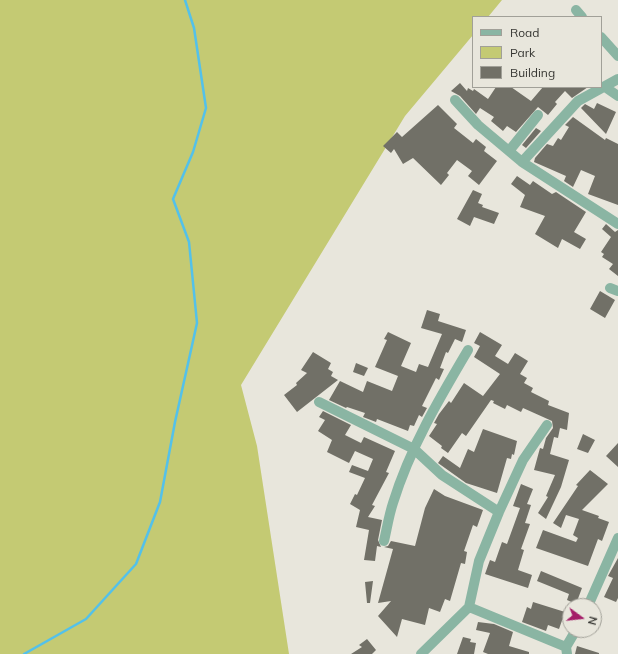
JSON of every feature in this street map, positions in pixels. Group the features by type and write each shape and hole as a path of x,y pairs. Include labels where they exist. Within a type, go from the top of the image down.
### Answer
{"street":[{"path":"602,39 618,56"},
{"path":"522,162 578,101 605,87 618,78"},
{"path":"605,87 618,96"},
{"path":"455,100 478,125 522,162 618,224"},
{"path":"509,151 538,115"},
{"path":"384,541 393,503 414,449 438,400 468,350"},
{"path":"319,402 414,449 442,475 499,512"},
{"path":"421,654 469,607 479,561 499,512 523,460 547,425"},
{"path":"592,598 618,538"},
{"path":"469,607 567,651 573,638"}],"green space":[{"path":"0,0 502,0 489,16 472,16 472,36 405,116 241,385 257,446 289,654 0,654"}],"building":[{"path":"460,83 467,91 468,88 473,91 474,89 488,99 495,88 512,88 531,101 542,88 587,88 572,98 565,91 555,102 557,104 548,115 538,107 516,132 507,126 503,131 491,121 494,117 480,108 476,114 460,96 451,91"},
{"path":"597,103 616,112 606,134 581,108 585,104 594,109"},
{"path":"438,105 457,124 454,128 473,143 476,139 486,147 484,151 497,161 479,185 468,176 472,171 457,160 447,173 449,175 441,185 413,158 403,164 394,149 391,153 383,146 397,132 402,137"},
{"path":"573,117 605,140 606,138 618,144 618,205 588,194 595,176 581,170 573,187 564,181 566,176 534,162 535,158 547,144 553,146 558,138 561,140 569,127 565,125"},
{"path":"536,128 541,131 526,148 522,145"},
{"path":"517,176 530,185 533,181 552,194 556,192 586,212 574,232 586,239 580,249 562,239 558,248 535,234 545,216 520,207 525,195 511,184"},
{"path":"473,190 482,194 478,203 483,205 482,207 499,213 494,224 474,217 470,226 457,219"},
{"path":"606,224 615,232 618,230 618,276 609,269 613,264 602,257 604,254 601,252 611,237 602,229"},
{"path":"600,291 615,300 605,318 590,309"},
{"path":"427,310 440,314 438,321 466,330 462,342 455,339 448,353 446,352 440,368 444,369 439,380 436,378 422,406 427,408 422,417 419,415 414,426 410,425 408,431 377,419 376,422 363,417 365,413 347,407 346,408 329,400 340,381 363,392 367,381 392,391 398,376 375,367 387,340 384,339 388,332 411,343 401,366 416,372 419,364 428,367 442,334 421,328"},
{"path":"480,332 502,345 495,356 508,364 515,353 528,361 520,374 527,378 524,383 533,388 531,392 549,401 548,405 569,413 567,430 560,428 558,438 554,437 550,454 569,460 561,487 546,519 538,513 548,497 546,496 555,475 534,470 540,448 543,449 546,438 553,428 552,421 523,408 521,412 507,405 505,409 493,403 494,401 491,400 466,436 462,433 448,453 441,448 442,446 429,436 437,424 434,423 439,414 449,401 451,403 464,383 483,396 500,374 474,357 480,346 474,343"},
{"path":"313,352 331,363 328,369 333,372 331,376 338,380 297,412 284,395 297,385 296,383 307,373 301,370"},
{"path":"356,363 368,368 364,376 353,372"},
{"path":"323,411 351,425 345,435 361,443 364,437 395,451 386,472 389,473 372,505 375,506 368,517 382,520 378,540 381,547 377,546 375,561 364,560 369,530 356,527 360,510 350,504 355,494 357,495 365,478 349,472 352,465 368,471 373,459 355,451 349,463 327,452 332,440 318,431 325,420 319,417"},
{"path":"483,429 517,441 514,455 512,454 511,459 507,458 497,493 466,483 438,463 443,456 460,468 468,449 474,452"},
{"path":"583,434 595,440 588,453 577,449"},
{"path":"618,443 618,467 606,456"},
{"path":"590,470 608,484 582,510 599,516 598,518 609,522 602,541 598,539 588,566 536,548 543,530 576,542 578,538 573,535 579,519 566,515 561,528 553,523 578,486 576,485"},
{"path":"521,484 533,489 527,504 531,505 525,523 530,524 521,549 524,550 518,570 532,575 528,588 485,574 490,560 495,562 502,542 507,544 520,508 513,506"},
{"path":"434,489 445,496 483,510 477,527 473,525 464,551 467,552 465,564 461,563 450,601 445,599 440,612 429,608 425,625 402,619 397,637 378,616 391,601 378,603 393,549 384,547 388,546 391,541 415,546 425,508"},
{"path":"618,558 618,598 616,602 604,597 613,578 608,576"},
{"path":"541,571 582,588 578,598 568,598 569,594 537,581"},
{"path":"373,581 370,603 367,603 365,582"},
{"path":"533,602 562,611 562,620 559,629 548,625 546,631 522,622 527,607 531,609"},
{"path":"478,622 494,624 513,632 509,646 529,652 529,654 488,654 483,652 490,633 476,630"},
{"path":"463,637 471,639 470,642 476,643 474,654 457,654"},
{"path":"367,639 376,650 372,654 351,654 362,647 359,645"},
{"path":"577,646 599,653 599,654 575,654"}],"waterway":[{"path":"24,654 86,619 136,564 160,502 175,422 197,323 189,242 173,199 193,152 206,108 194,28 185,0"}]}
